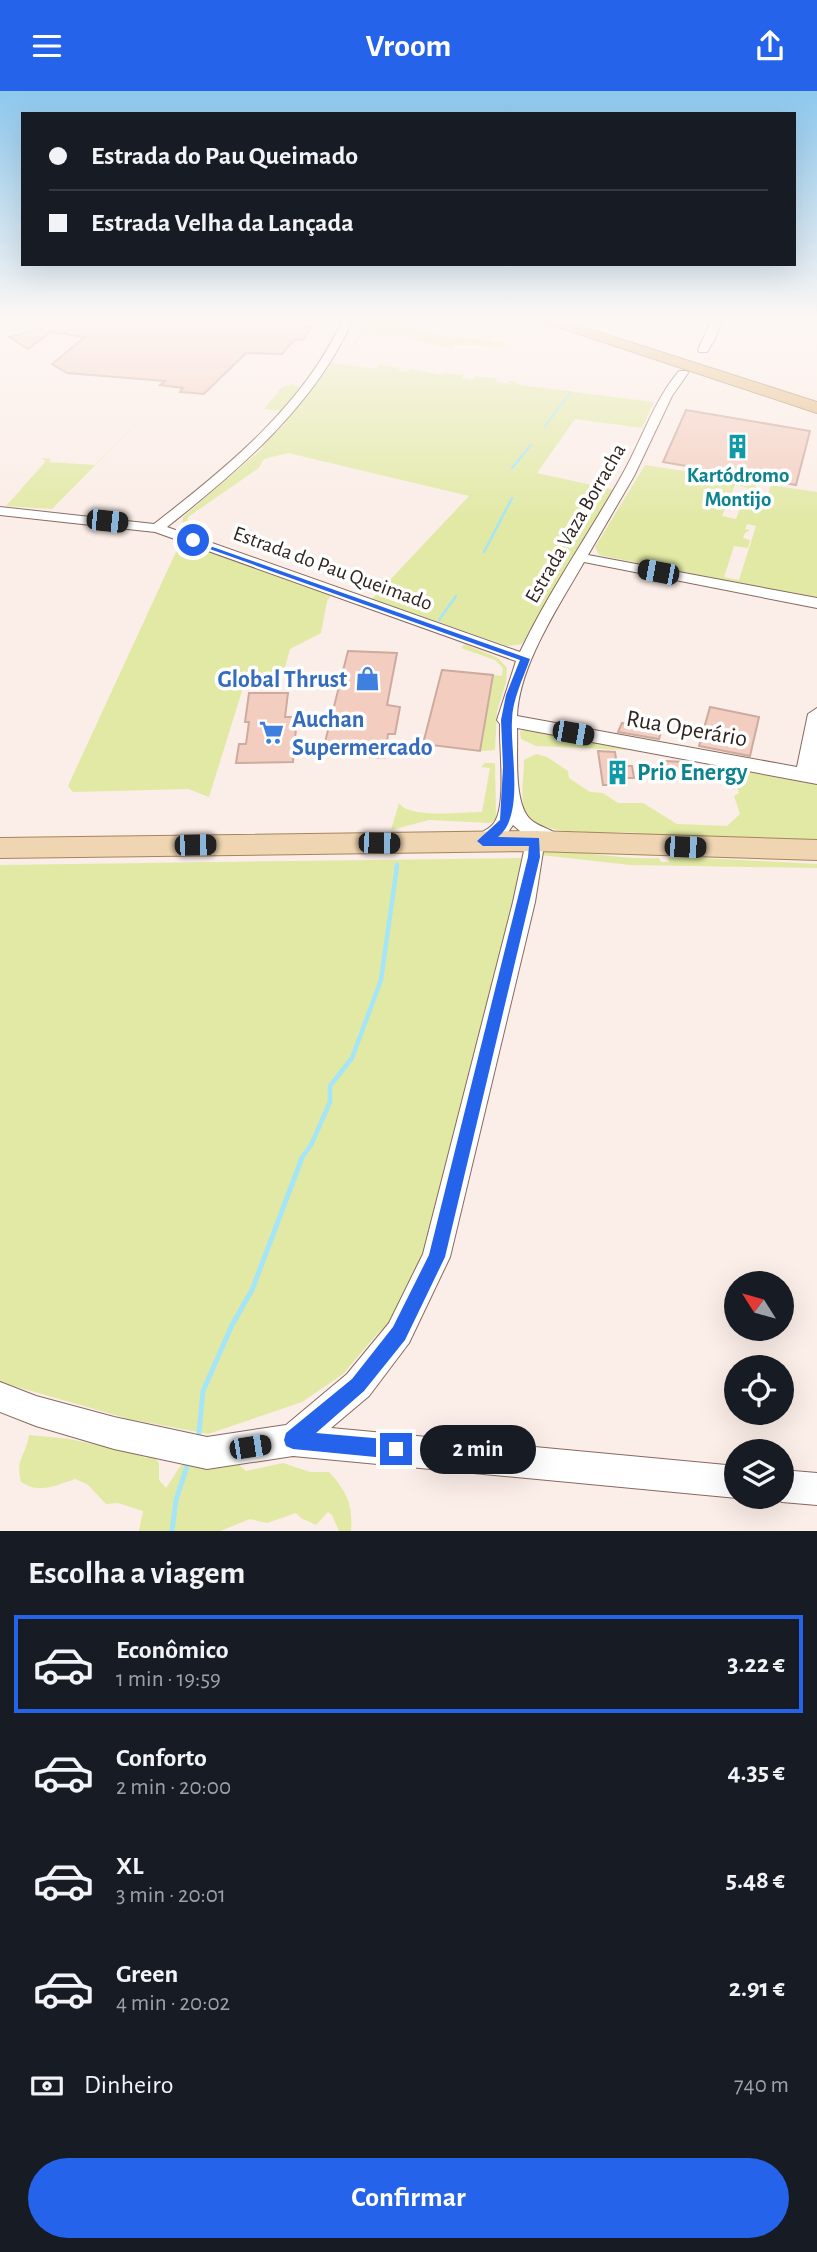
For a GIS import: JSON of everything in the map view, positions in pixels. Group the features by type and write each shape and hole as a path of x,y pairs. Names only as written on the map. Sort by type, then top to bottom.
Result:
{"highway":[{"path":"756,388 817,408"},
{"path":"777,388 817,401"}],"main road":[{"path":"0,848 545,841 813,851"}],"street":[{"path":"157,528 227,469 277,421 303,388"},
{"name":"Estrada Vaza Borracha","path":"508,789 506,720 511,695 525,659 578,557 627,476 673,388"},
{"name":"Estrada do Pau Queimado","path":"0,511 157,528 525,659"},
{"path":"578,557 817,603"},
{"path":"811,775 817,714"},
{"name":"Rua Operário","path":"506,720 811,775"},
{"path":"483,841 505,823 508,789"},
{"path":"293,1440 358,1385 399,1333 436,1257 524,902 545,841 518,821 508,789"},
{"path":"0,1397 36,1411 114,1433 207,1453 293,1440 724,1481"},
{"path":"794,1487 817,1489"}],"green space":[{"path":"281,388 301,389 282,411 264,409"},
{"path":"312,388 545,388 654,402 642,428 575,419 537,473 615,490 522,644 507,646 372,599 469,496 288,453 264,459 259,468 188,517 186,525 316,573 182,526 183,517 263,448 259,446 283,426"},
{"path":"162,398 52,509 6,506 46,461 41,458 51,459 49,462 95,465"},
{"path":"645,465 717,476 712,490 717,480 746,485 748,481 757,483 749,504 763,508 771,485 817,492 817,599 599,555 595,547","holes":["735,485 748,488 736,519 722,516","747,524 756,526 739,580 724,577 734,546 748,548 750,540 743,538 750,530 745,529"]},
{"path":"181,541 332,594 327,601 321,633 290,649 282,678 262,681 242,691 209,797 188,789 73,792 68,786"},
{"path":"465,644 498,658 507,668 506,682 497,711 495,750 480,751 493,675 502,676 503,668 495,660 461,648"},
{"path":"535,729 626,750 536,746 521,739 520,731"},
{"path":"536,754 547,757 568,771 569,778 590,792 603,793 618,803 643,803 677,824 727,826 740,814 734,796 739,793 737,785 731,784 731,775 742,774 729,770 732,767 817,780 817,840 572,832 639,833 555,829 528,817 523,805 524,760"},
{"path":"485,763 495,763 496,819 491,823 429,820 391,830 399,803 405,808 425,813 482,812 490,768 481,767"},
{"path":"542,848 615,857 659,858 661,862 669,862 668,858 684,857 817,864 817,868 630,865 541,855"},
{"path":"520,858 525,861 430,1249 405,1308 378,1333 343,1374 302,1402 208,1434 129,1419 0,1382 0,865"},
{"path":"29,1435 69,1439 138,1453 145,1458 153,1456 159,1463 159,1480 166,1488 181,1465 237,1463 246,1471 283,1463 310,1472 329,1472 348,1499 351,1531 339,1531 328,1512 316,1525 296,1513 267,1523 250,1519 220,1531 139,1531 143,1511 118,1503 106,1504 87,1484 75,1479 41,1488 21,1482 19,1468"}],"building":[{"path":"183,388 210,388 204,394 180,392"},
{"name":"Kartódromo Montijo","path":"686,410 810,431 796,485 663,462"},
{"name":"Global Thrust","path":"348,651 397,653 387,705 400,707 395,734 388,734 385,758 322,754"},
{"path":"442,670 493,675 480,751 423,744"},
{"name":"Auchan Supermercado","path":"249,693 288,693 285,717 297,717 293,762 236,763 239,744 246,744 249,722 245,722"},
{"path":"710,707 759,717 750,756 699,746"},
{"path":"622,723 661,732 659,739 618,732"},
{"name":"Prio Energy","path":"598,751 615,752 617,766 632,766 634,778 619,778 620,785 603,785"},
{"path":"664,761 686,762 690,779 668,777"}],"waterway":[{"path":"544,427 571,392"},
{"path":"517,462 531,445"},
{"path":"512,468 519,460"},
{"path":"484,552 512,498"},
{"path":"439,620 456,596"},
{"path":"396,868 397,864"},
{"path":"301,1159 311,1145 330,1102 330,1086 352,1058 381,980 397,866"},
{"path":"199,1433 203,1391 232,1325 252,1290 302,1158"},
{"path":"172,1531 176,1500 187,1466"}],"place":[{"name":"Kartódromo Montijo","path":"738,446"},
{"name":"Global Thrust","path":"367,679"},
{"name":"Auchan Supermercado","path":"272,733"},
{"name":"Prio Energy","path":"617,772"}],"route":[{"path":"193,540 525,659 511,695 506,720 509,767 506,820 494,835 483,841 535,841 534,857 488,1054 436,1257 399,1333 358,1385 293,1440 396,1449"}]}
